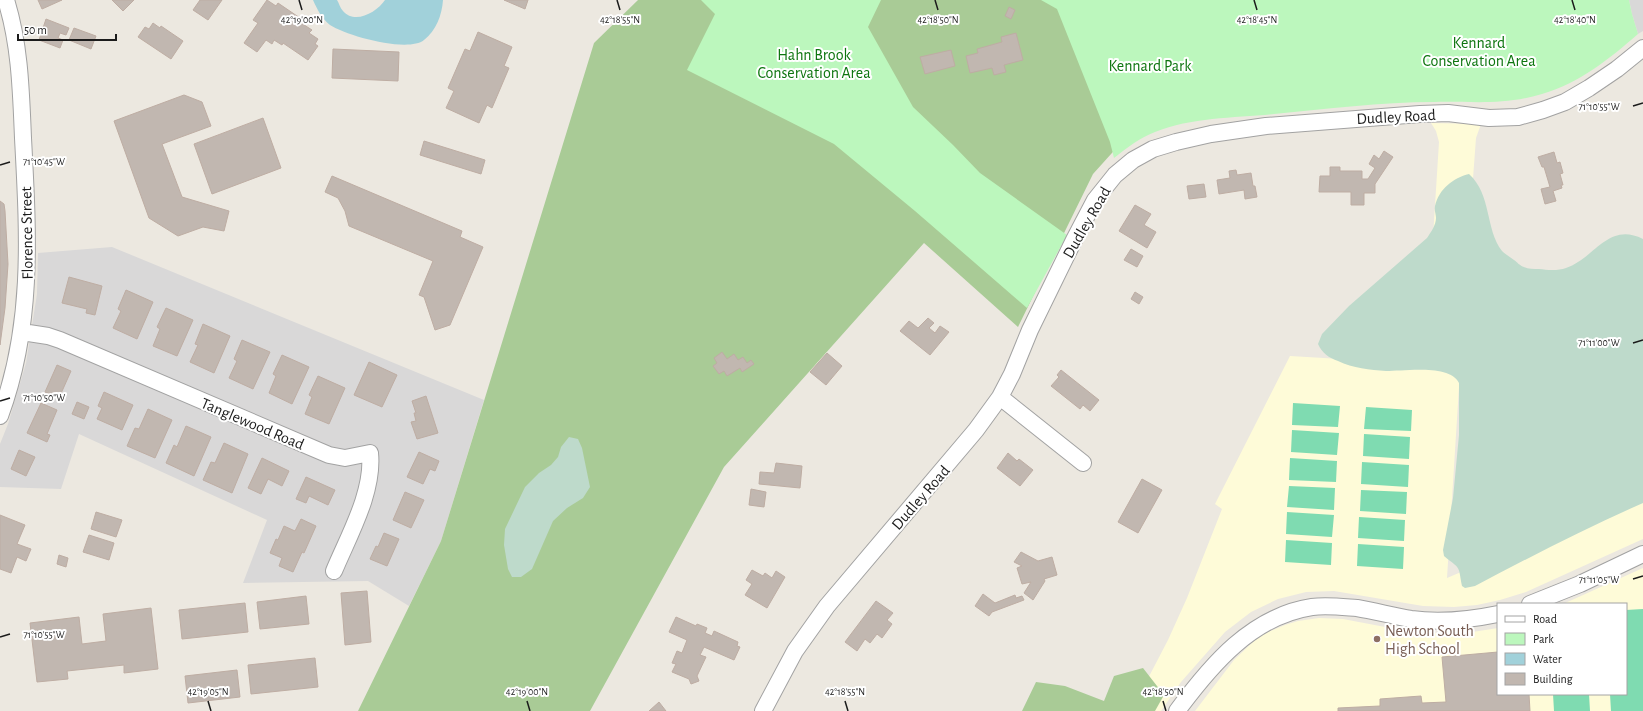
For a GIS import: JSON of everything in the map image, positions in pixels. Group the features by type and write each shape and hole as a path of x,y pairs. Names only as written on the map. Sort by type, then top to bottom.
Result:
{"street":[{"name":"Florence Street","path":"0,416 16,368 26,301 28,261 19,66 14,28 6,0"},
{"name":"Dudley Road","path":"763,711 795,651 827,606 976,430 1000,397 1012,374 1030,330 1095,200 1115,175 1132,160 1153,149 1176,142 1211,134 1266,126 1448,113 1489,118 1518,117 1543,110 1571,98 1612,73 1643,48"},
{"name":"Tanglewood Road","path":"22,332 48,336 60,340 329,455 345,458 370,453 371,471 368,488 334,570"},
{"path":"1000,397 1083,463"},
{"path":"1532,603 1580,584 1643,554"},
{"path":"1177,711 1209,671 1235,644 1262,624 1290,612 1313,606 1333,606 1358,608 1412,619 1438,621 1462,621 1497,614"}],"shaded area":[{"path":"1629,0 1643,0 1643,31 1638,34 1632,14"},
{"path":"1431,123 1481,124 1476,138 1447,578 1643,494 1643,539 1526,592 1477,605 1454,607 1423,606 1334,591 1306,592 1278,599 1251,612 1225,632 1181,682 1161,711 1131,711 1168,640 1187,598 1222,509 1215,504 1290,356 1425,364 1439,142 1436,131"},
{"path":"112,247 484,400 441,541 409,606 368,581 243,583 267,520 79,434 61,489 0,487 0,444 8,424 26,363 37,294 38,253"},
{"name":"Newton South High School","path":"1643,568 1643,711 1195,711 1234,660 1254,641 1268,632 1285,625 1298,621 1319,618 1343,619 1401,630 1431,633 1466,633 1497,628 1497,695 1627,695 1627,603 1565,603"}],"green space":[{"path":"638,0 1101,0 1139,123 1093,174 1018,327 924,243 724,467 590,711 358,711 441,541 594,43"},
{"name":"Hahn Brook Conservation Area","path":"701,0 881,0 868,27 913,107 980,173 1067,235 1027,308 915,211 834,144 687,70 715,14"},
{"path":"1041,0 1629,0 1638,34 1605,61 1569,84 1527,98 1501,102 1414,102 1374,104 1184,123 1149,134 1114,158 1110,142 1057,9"},
{"path":"1469,174 1476,182 1481,192 1493,233 1502,251 1526,268 1549,270 1563,269 1576,263 1611,238 1620,235 1631,235 1643,239 1643,503 1579,533 1475,586 1465,588 1462,586 1458,568 1444,556 1443,550 1453,498 1459,435 1459,383 1454,377 1437,371 1386,371 1356,367 1329,357 1324,353 1318,344 1322,334 1349,306 1427,238 1435,223 1435,208 1437,200 1443,189 1452,181"},
{"path":"1293,403 1340,406 1338,427 1292,425"},
{"path":"1366,407 1412,410 1411,431 1364,429"},
{"path":"1292,430 1339,433 1337,455 1291,452"},
{"path":"1364,434 1410,437 1409,459 1363,456"},
{"path":"569,437 578,439 582,448 590,487 583,498 567,508 553,521 532,569 521,577 512,577 508,569 504,545 505,529 525,487 539,473 551,465 558,457 561,447"},
{"path":"1290,458 1337,461 1336,482 1289,480"},
{"path":"1362,462 1409,465 1408,487 1361,484"},
{"path":"1289,486 1335,488 1334,510 1287,507"},
{"path":"1361,490 1407,492 1406,514 1360,511"},
{"path":"1287,512 1334,515 1332,537 1286,534"},
{"path":"1359,517 1405,520 1404,541 1358,538"},
{"path":"1286,540 1332,543 1331,565 1285,562"},
{"path":"1358,544 1404,547 1403,569 1357,566"},
{"path":"1643,609 1643,711 1611,711 1610,695 1627,695 1627,610"},
{"path":"1143,668 1164,695 1155,711 1022,711 1036,682 1065,686 1104,701 1114,676"},
{"path":"1553,695 1589,695 1590,711 1554,711"}],"water":[{"path":"313,0 337,0 343,11 348,15 359,17 377,9 385,0 443,0 440,17 432,32 424,40 416,44 405,45 377,42 338,29 330,25 325,20"}],"building":[{"path":"38,0 62,0 42,9"},
{"path":"112,0 134,0 123,11"},
{"path":"200,0 222,0 208,20 193,10"},
{"path":"267,0 276,6 278,3 300,18 298,21 312,30 309,33 318,39 315,44 318,46 308,60 283,43 282,45 274,40 272,44 266,40 257,52 244,43 258,23 253,20"},
{"path":"504,0 528,0 525,9"},
{"path":"1009,7 1015,10 1011,19 1005,16"},
{"path":"46,19 69,28 66,35 60,33 58,38 63,40 60,48 39,40"},
{"path":"153,23 160,28 161,26 183,41 171,59 138,37 145,27 149,29"},
{"path":"74,28 96,36 91,49 69,40"},
{"path":"478,32 512,47 504,66 509,68 492,108 487,105 479,123 446,108 454,91 448,88 465,49 470,51"},
{"path":"1016,33 1023,60 1004,65 1006,72 994,75 992,68 970,73 966,56 978,53 977,49 1002,42 1001,37"},
{"path":"333,49 399,52 398,81 332,78"},
{"path":"951,50 955,66 925,74 920,57"},
{"path":"184,95 202,102 211,126 162,144 182,197 229,211 224,231 203,227 178,236 149,218 114,121"},
{"path":"263,118 281,168 212,194 194,144"},
{"path":"424,141 485,160 481,174 420,155"},
{"path":"1384,151 1393,157 1375,184 1375,193 1364,193 1364,205 1351,205 1351,192 1319,192 1320,176 1330,176 1330,167 1340,167 1340,171 1362,171 1362,179 1368,179 1375,168 1369,164 1374,155 1379,159"},
{"path":"1554,152 1557,163 1560,162 1563,173 1560,174 1563,185 1561,185 1562,188 1553,191 1556,201 1545,204 1541,189 1550,187 1544,167 1542,167 1538,157"},
{"path":"1236,170 1237,175 1251,173 1253,186 1255,186 1257,197 1245,199 1244,190 1219,194 1217,180 1230,178 1229,171"},
{"path":"332,176 462,231 460,237 483,247 450,325 435,330 424,297 419,295 433,261 349,226 345,211 338,198 325,192"},
{"path":"1204,184 1206,197 1189,199 1187,186"},
{"path":"0,201 4,204 5,211 8,264 5,308 0,345"},
{"path":"1135,205 1151,214 1144,225 1156,232 1147,248 1119,231"},
{"path":"1131,249 1143,256 1137,267 1124,260"},
{"path":"69,277 102,286 95,315 86,313 87,309 62,303"},
{"path":"126,290 153,302 137,339 113,328 121,311 118,309"},
{"path":"1135,292 1143,297 1139,304 1131,299"},
{"path":"166,308 193,320 177,356 153,346 160,329 157,327"},
{"path":"928,318 934,323 929,328 935,333 940,326 949,332 930,355 900,331 909,321 918,328"},
{"path":"203,324 230,336 214,373 190,362 198,345 195,344"},
{"path":"242,340 270,352 253,389 229,378 237,361 234,359"},
{"path":"722,352 727,359 734,354 738,360 743,357 747,363 751,360 754,364 742,372 740,368 727,376 724,371 719,374 713,366 717,363 714,358"},
{"path":"827,353 842,366 826,385 810,372"},
{"path":"282,355 309,367 292,404 269,393 276,376 273,374"},
{"path":"369,362 397,375 382,407 354,395"},
{"path":"57,365 71,371 59,398 45,392"},
{"path":"1061,370 1099,400 1090,411 1083,405 1080,409 1051,386 1059,377 1057,375"},
{"path":"318,376 345,388 329,424 305,414 312,397 309,395"},
{"path":"104,392 133,405 122,430 97,419 102,408 98,406"},
{"path":"426,396 438,433 417,439 411,422 416,421 414,413 416,413 412,401"},
{"path":"77,402 89,407 84,419 72,414"},
{"path":"41,403 57,410 47,434 50,435 47,442 27,433"},
{"path":"148,409 172,420 155,458 127,446 135,428 139,429"},
{"path":"186,426 211,437 194,476 166,463 174,445 177,447"},
{"path":"224,443 248,454 232,493 203,480 211,462 215,463"},
{"path":"19,450 35,457 26,476 11,469"},
{"path":"419,452 439,461 435,471 430,469 423,484 407,477"},
{"path":"1008,453 1017,461 1019,459 1033,470 1020,486 997,468"},
{"path":"262,458 289,471 282,486 268,479 261,494 248,488"},
{"path":"776,463 802,466 800,488 759,484 760,472 774,473"},
{"path":"306,477 335,490 328,505 309,496 306,503 296,499"},
{"path":"1142,479 1162,490 1138,533 1118,522"},
{"path":"751,489 766,492 764,507 749,505"},
{"path":"405,492 424,500 411,528 393,520"},
{"path":"96,512 122,520 116,537 91,529"},
{"path":"0,515 25,525 17,544 31,549 26,561 17,557 11,573 0,569"},
{"path":"301,519 316,526 304,553 302,552 293,572 279,566 282,558 270,553 284,526 295,531"},
{"path":"384,533 399,539 387,566 370,559 376,546 378,547"},
{"path":"89,535 114,543 109,560 83,552"},
{"path":"1021,552 1038,561 1052,557 1057,575 1044,579 1045,581 1033,600 1024,593 1031,582 1022,584 1017,568 1022,566 1014,562"},
{"path":"59,555 68,558 66,567 57,564"},
{"path":"752,570 763,576 765,573 772,578 776,571 785,577 767,608 745,595 752,584 746,580"},
{"path":"367,591 371,642 345,645 341,593"},
{"path":"983,594 995,603 1015,595 1016,598 1022,596 1024,600 992,612 989,616 975,606"},
{"path":"306,596 309,624 260,629 257,602"},
{"path":"876,601 893,613 887,620 892,624 882,638 877,634 870,643 865,639 857,651 845,642"},
{"path":"245,603 248,632 182,639 179,610"},
{"path":"151,608 158,669 124,673 124,665 67,671 68,679 37,682 30,623 79,617 82,644 106,641 103,614"},
{"path":"676,617 696,626 697,624 707,628 705,633 712,636 714,631 738,642 737,646 740,647 734,660 704,647 700,655 706,657 697,676 699,681 691,684 689,679 672,672 676,664 672,663 677,651 682,653 687,640 669,632"},
{"path":"1497,652 1497,695 1529,695 1530,711 1338,711 1338,708 1380,706 1380,699 1421,696 1422,703 1446,702 1442,657"},
{"path":"315,658 318,687 251,694 248,665"},
{"path":"237,670 240,697 188,703 185,676"},
{"path":"659,702 666,711 649,711"}],"place":[{"name":"Newton South High School","path":"1377,639"}],"park label":[{"name":"Kennard Conservation Area","path":"1479,51"},
{"name":"Kennard Park","path":"1150,65"}]}
